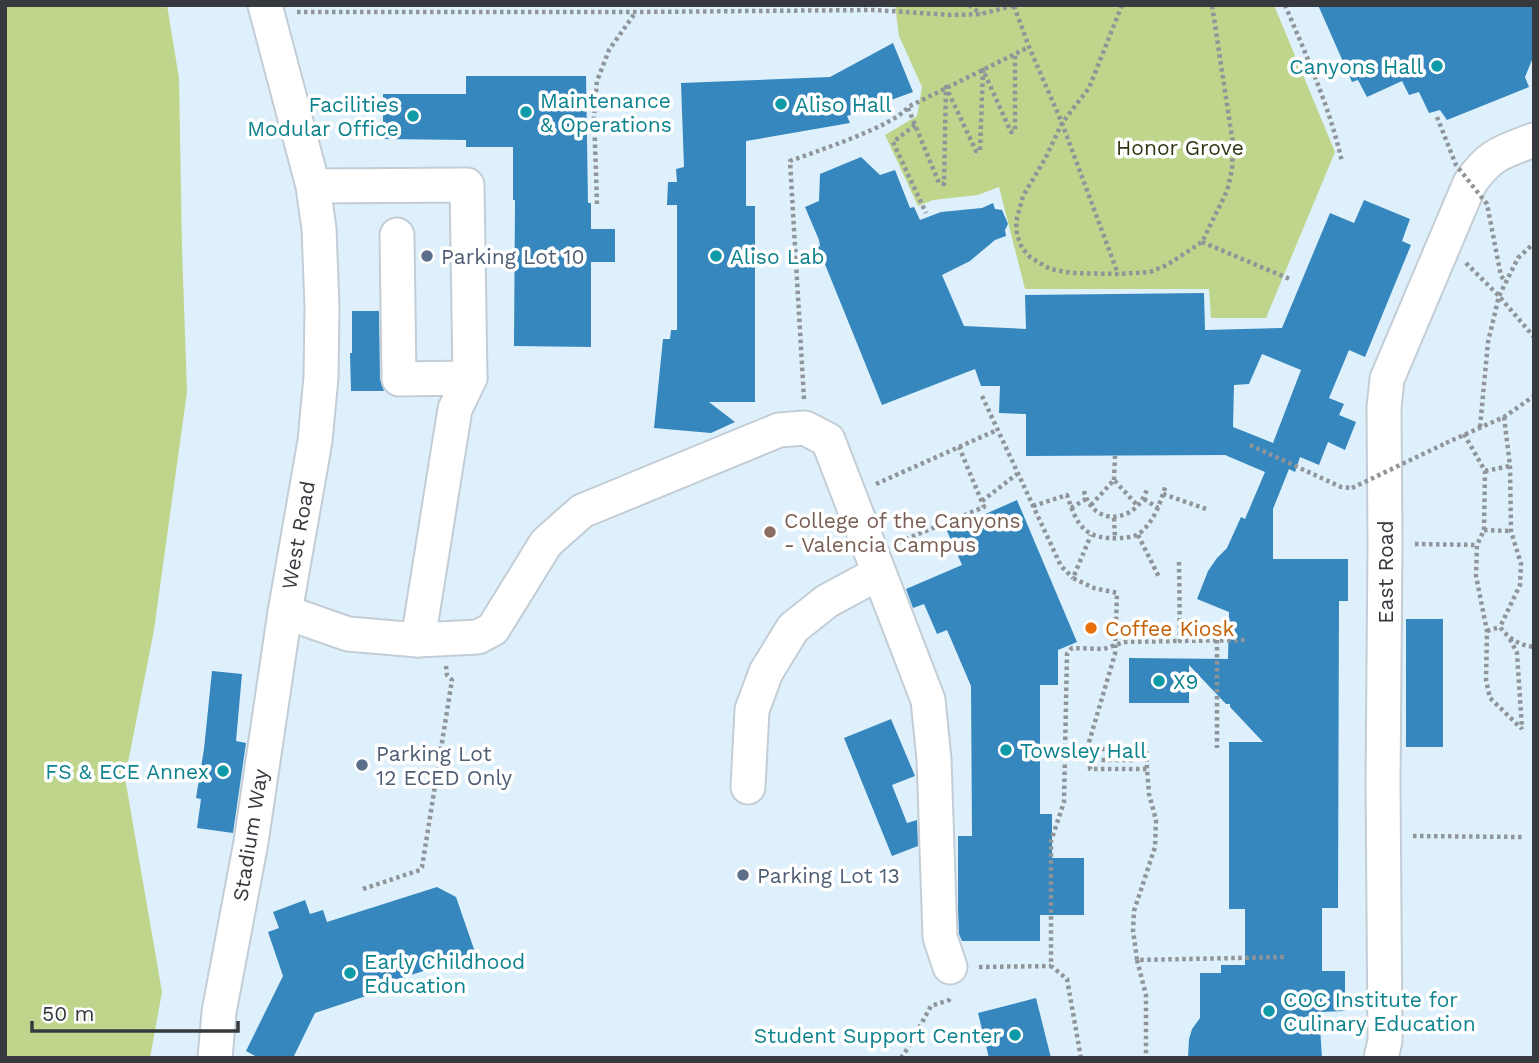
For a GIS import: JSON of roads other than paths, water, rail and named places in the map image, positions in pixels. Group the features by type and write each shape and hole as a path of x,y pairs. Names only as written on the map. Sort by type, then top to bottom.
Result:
{"street":[{"name":"West Road","path":"266,8 313,186 319,229 322,307 321,377 315,441 285,612 348,634 418,640 478,636 493,629 546,543 582,511 779,430 817,434 884,560"},
{"name":"East Road","path":"1381,1058 1385,1041 1384,408 1387,379 1470,183 1482,166 1498,153 1534,140"},
{"path":"313,186 467,185 470,378 455,409 418,640"},
{"path":"397,235 399,379 470,378"},
{"path":"748,787 752,710 766,672 793,628 884,560 928,700 934,760 940,937 950,967"},
{"name":"Stadium Way","path":"215,1058 219,1012 251,842 285,612"}],"place":[{"name":"Canyons Hall","path":"1437,66"},
{"name":"Aliso Hall","path":"781,104"},
{"name":"Maintenance & Operations","path":"526,112"},
{"name":"Facilities Modular Office","path":"413,116"},
{"name":"Parking Lot 10","path":"427,256"},
{"name":"Aliso Lab","path":"716,256"},
{"name":"College of the Canyons - Valencia Campus","path":"770,532"},
{"name":"Coffee Kiosk","path":"1091,628"},
{"name":"X9","path":"1159,681"},
{"name":"Towsley Hall","path":"1006,750"},
{"name":"Parking Lot 12 ECED Only","path":"362,765"},
{"name":"FS & ECE Annex","path":"223,771"},
{"name":"Parking Lot 13","path":"743,875"},
{"name":"Early Childhood Education","path":"350,973"},
{"name":"COC Institute for Culinary Education","path":"1269,1011"},
{"name":"Student Support Center","path":"1015,1035"}],"park label":[{"name":"Honor Grove","path":"1180,147"}]}
